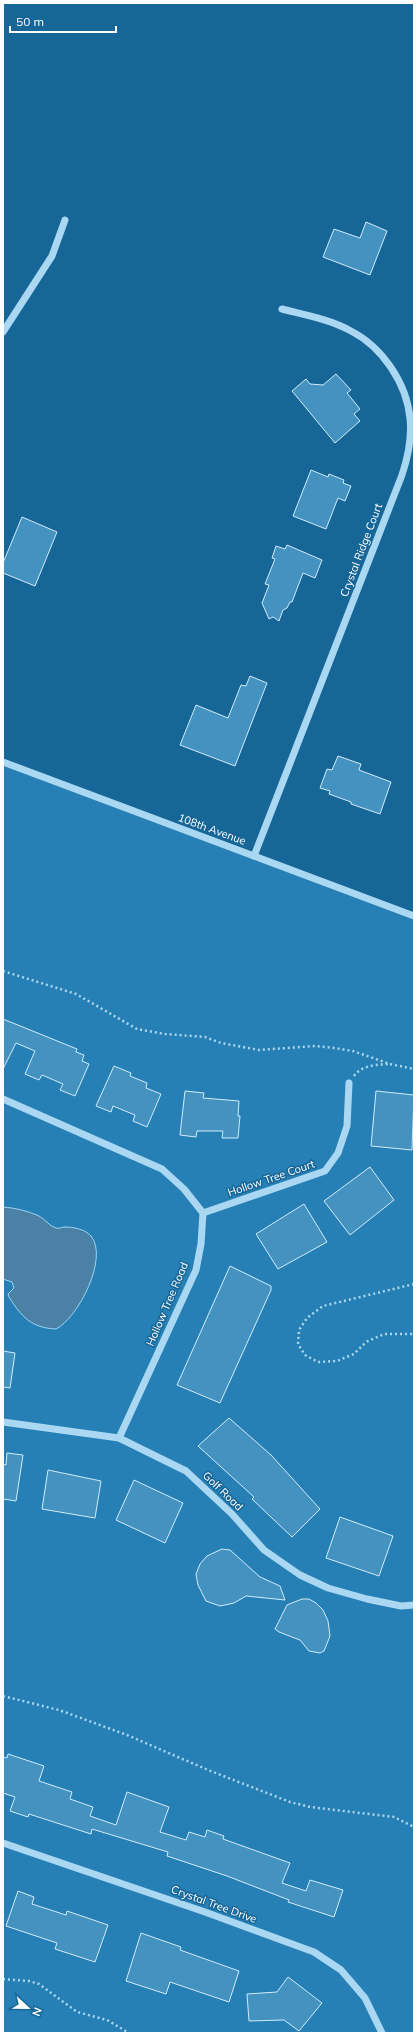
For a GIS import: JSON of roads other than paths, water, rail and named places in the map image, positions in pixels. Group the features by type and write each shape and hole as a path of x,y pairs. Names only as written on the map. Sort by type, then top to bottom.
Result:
{"street":[{"path":"3,332 52,256 65,220"},
{"name":"Crystal Ridge Court","path":"254,856 402,475 407,459 411,432 408,411 398,379 388,363 372,346 352,331 327,320 282,309"},
{"name":"108th Avenue","path":"3,762 414,916"},
{"name":"Hollow Tree Court","path":"202,1213 325,1171 338,1153 347,1126 350,1083"},
{"path":"3,1099 162,1169 184,1189 202,1213"},
{"name":"Hollow Tree Road","path":"119,1438 196,1270 201,1244 202,1213"},
{"name":"Golf Road","path":"3,1422 119,1438 186,1471 232,1514 264,1550 300,1575 328,1588 367,1599 401,1606 414,1605"},
{"name":"Crystal Tree Drive","path":"3,1843 205,1912 314,1952 341,1970 365,1998 382,2033"}]}
